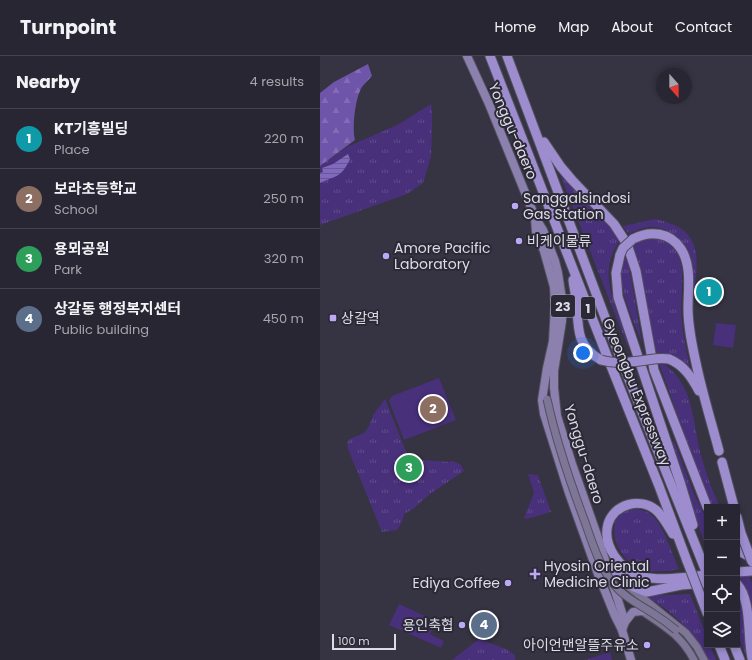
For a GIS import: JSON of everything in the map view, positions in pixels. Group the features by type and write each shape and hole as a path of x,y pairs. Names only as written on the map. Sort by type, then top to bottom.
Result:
{"highway":[{"name":"Gyeongbu Expressway","path":"490,56 683,548 707,612"},
{"name":"Gyeongbu Expressway","path":"507,56 618,352 701,558"},
{"path":"530,118 543,141 561,167 614,224 627,244 636,271 654,370 706,504"},
{"path":"701,558 681,485 618,296 616,273 623,248 633,239 645,234 650,233 665,236 677,244 685,257 688,270 688,318 690,336 701,387 719,451"},
{"path":"564,245 575,289 580,338 587,350 601,360 617,363 669,359 682,367 691,377 699,392 712,426"},
{"path":"722,462 733,504"},
{"path":"683,548 661,515 646,504 626,504 615,513 608,524 607,537 612,552 621,564 630,571 639,575 660,579 704,574"},
{"path":"740,529 752,562"},
{"path":"740,552 752,558"},
{"name":"1","path":"701,558 704,566"},
{"path":"610,571 634,588 647,592 680,585 704,583"},
{"path":"740,572 752,572"},
{"path":"740,587 748,599 752,658"},
{"path":"750,644 752,631"},
{"path":"720,648 725,660"},
{"path":"735,648 740,660"}],"main road":[{"name":"Yonggu-daero","path":"467,56 489,104 535,217 543,230 555,261 562,299 562,321 554,371 557,416 572,464 610,571 623,626"},
{"name":"Yonggu-daero","path":"535,217 536,232 544,251 554,287 555,305 553,341 547,368 544,399 574,494 605,571 618,590 632,601 667,622 689,644 698,660"},
{"path":"544,399 548,428 569,493 598,574 615,616 623,626 630,660"},
{"path":"598,574 610,571 686,633 697,647 704,660"},
{"path":"623,583 642,611 674,632 688,648 694,660"},
{"path":"623,626 633,612 642,611"}],"green space":[{"path":"368,64 372,76 362,87 358,96 354,122 355,140 320,166 320,93 334,82"},
{"path":"431,104 431,157 423,183 407,194 320,225 320,166 347,147 399,124"},
{"path":"557,167 608,221 621,239 613,253 609,267 609,280 629,350"},
{"path":"655,219 671,224 682,230 690,237 694,246 696,257 694,296 693,273 690,258 684,245 674,234 661,228 647,227 629,234 623,226"},
{"path":"646,237 658,237 664,239 672,245 677,253 682,272 681,310 684,339 690,368 674,356 664,353 654,353 643,283 632,243"},
{"path":"627,253 642,343 625,299 621,280 621,268"},
{"path":"716,323 736,325 733,348 713,345"},
{"path":"659,363 662,363 673,372 681,381 686,392 703,462 719,504 712,504 704,490"},
{"path":"439,378 456,420 404,440 389,401 392,396"},
{"path":"385,399 409,459 453,461 461,465 464,471 404,514 402,522 397,530 382,532 348,449 347,442 350,439 364,433 369,426 373,415"},
{"path":"672,441 675,443 694,494 704,514 704,542"},
{"path":"528,474 538,475 551,512 527,519 524,518 534,493"},
{"path":"637,509 649,513 659,523 679,569 668,571 646,570 636,566 621,552 614,534 615,525 618,517 626,512"},
{"path":"740,576 749,576 752,583 752,624 745,641 746,656 740,640"},
{"path":"690,594 704,629 704,648 711,648 716,660 708,660 696,640 672,614 654,601 643,596"},
{"path":"399,604 436,621 430,634 444,641 441,648 389,625"},
{"path":"479,639 506,649 515,655 515,660 452,660"},
{"path":"610,652 612,660 585,660"}],"shaded area":[{"path":"348,154 350,159 344,170 335,177 320,183 320,173 323,172 322,168 333,164"}],"place":[{"name":"Sanggalsindosi Gas Station","path":"515,206"},
{"name":"비케이물류","path":"519,241"},
{"name":"Amore Pacific Laboratory","path":"386,256"},
{"name":"KT기흥빌딩","path":"709,292"},
{"name":"상갈역","path":"333,318"},
{"name":"보라초등학교","path":"433,409"},
{"name":"용뫼공원","path":"409,468"},
{"name":"Hyosin Oriental Medicine Clinic","path":"535,574"},
{"name":"Ediya Coffee","path":"508,583"},
{"name":"용인축협","path":"462,625"},
{"name":"상갈동 행정복지센터","path":"484,625"},
{"name":"아이언맨알뜰주유소","path":"647,645"}]}
